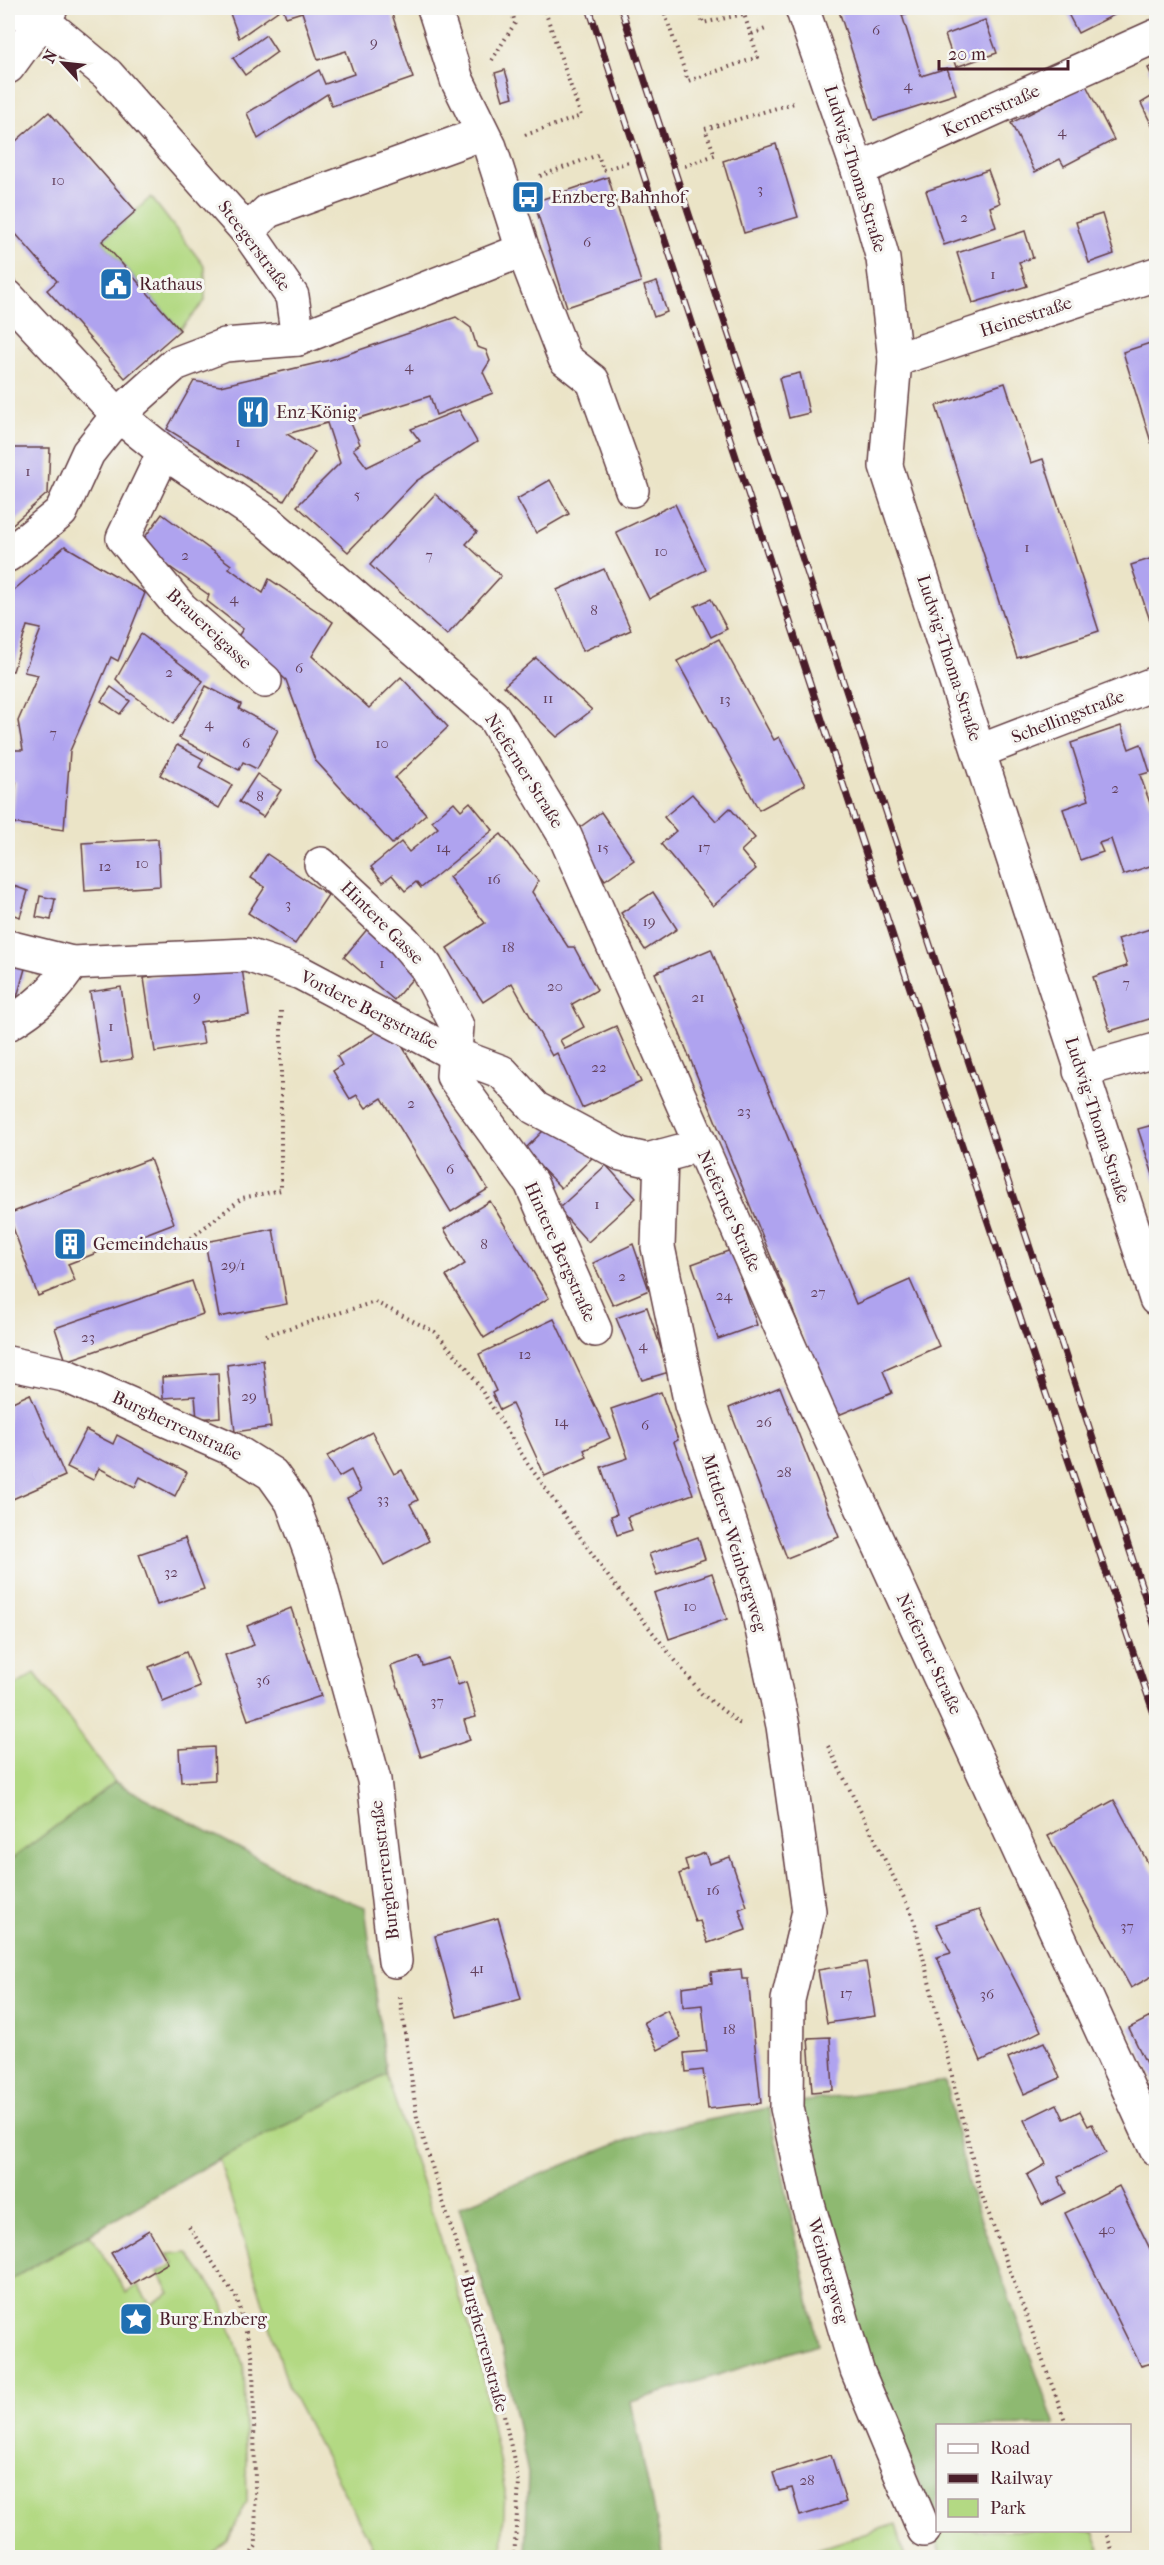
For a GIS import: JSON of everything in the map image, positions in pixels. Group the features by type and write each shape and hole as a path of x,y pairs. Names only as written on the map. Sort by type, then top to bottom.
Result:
{"street":[{"path":"434,8 457,80 490,147 523,250 565,359 593,381 633,490"},
{"name":"Ludwig-Thoma-Straße","path":"802,8 858,170 883,259 895,360 886,466 980,751 1080,1071 1156,1299"},
{"path":"8,9 47,14 8,67"},
{"name":"Steegerstraße","path":"47,14 107,74 247,231 292,296 298,339"},
{"name":"Kernerstraße","path":"858,170 1156,36"},
{"path":"247,231 268,211 482,134"},
{"path":"8,555 61,512 88,453 118,416 175,364 225,345 298,339 523,250"},
{"name":"Heinestraße","path":"895,360 1156,274"},
{"name":"Nieferner Straße","path":"8,297 118,416 164,452 268,522 493,716 565,836 816,1407 1156,2149"},
{"name":"Brauereigasse","path":"164,452 123,538 181,608 265,681"},
{"name":"Schellingstraße","path":"980,751 1156,682"},
{"name":"Hintere Gasse","path":"321,864 404,940 426,967 457,1026 454,1054"},
{"name":"Vordere Bergstraße","path":"8,948 72,963 247,955 301,973 454,1054 502,1072 535,1108 621,1154 647,1160 700,1145"},
{"path":"8,1024 33,1009 50,993 72,963"},
{"path":"1080,1071 1156,1050"},
{"name":"Hintere Bergstraße","path":"454,1054 453,1076 531,1183 595,1330"},
{"name":"Mittlerer Weinbergweg","path":"661,1156 658,1247 691,1405 755,1597 783,1726 809,1911 788,2000"},
{"name":"Burgherrenstraße","path":"8,1363 64,1375 232,1449 272,1474 292,1502 314,1559 374,1780 395,1961"},
{"name":"Weinbergweg","path":"788,2000 787,2108 807,2201 857,2370 924,2530"}],"path":[{"path":"489,64 515,23 511,8"},
{"path":"516,138 581,116 544,8"},
{"path":"663,8 688,81 758,57 744,14 703,23 698,8"},
{"path":"685,166 715,155 705,129 832,92"},
{"path":"534,178 598,155 603,170 632,161"},
{"path":"177,1249 242,1198 282,1190 282,967"},
{"path":"266,1335 375,1302 435,1332 468,1369 528,1464 610,1579 702,1694 739,1723"},
{"path":"824,1738 913,1916 980,2190 1066,2424"},
{"name":"Burgherrenstraße","path":"395,1961 417,2118 491,2356 519,2483 514,2558"},
{"path":"189,2227 237,2299 253,2358 256,2546 248,2558"},
{"path":"1106,2532 1114,2558"}],"green space":[{"path":"151,197 205,267 205,301 180,330 102,241"},
{"path":"35,1673 115,1782 8,1862 8,1691"},
{"path":"115,1782 304,1883 365,1907 386,2074 219,2159 8,2281 8,1862"},
{"path":"386,2074 477,2349 505,2491 502,2553 488,2558 378,2557 289,2388 219,2159"},
{"path":"945,2081 969,2187 1055,2424 936,2424 936,2522 854,2334 793,2103"},
{"path":"769,2108 818,2344 631,2402 663,2557 525,2557 528,2473 500,2342 459,2207 644,2133"},
{"path":"90,2234 127,2293 138,2285 150,2305 170,2293 158,2272 174,2264 167,2254 187,2252 222,2301 244,2368 247,2501 228,2541 206,2557 8,2557 8,2281"},
{"path":"896,2524 905,2557 792,2557"},
{"path":"932,2525 936,2528 936,2532 1093,2532 1102,2557 942,2557"}],"building":[{"path":"228,8 282,8 239,38"},
{"path":"283,8 390,8 413,78 332,106 327,94 258,139 247,113 319,70 325,84 354,74 346,51 318,60 302,12 286,17"},
{"path":"838,8 911,8 912,12 902,15 921,76 947,68 956,94 874,120"},
{"path":"1065,8 1128,8 1078,33"},
{"path":"985,20 997,53 956,67 945,35"},
{"path":"266,35 277,52 245,75 233,58"},
{"path":"1156,64 1156,84 1148,68"},
{"path":"505,70 513,97 503,100 495,73"},
{"path":"1086,85 1114,140 1064,166 1060,159 1035,172 1011,123"},
{"path":"1156,94 1156,134 1141,103"},
{"path":"49,112 136,211 102,241 180,330 125,378 47,290 57,281 8,225 8,148"},
{"path":"776,144 798,217 744,233 723,161"},
{"path":"988,170 1000,203 990,207 996,227 944,245 926,191"},
{"path":"608,177 641,282 567,307 534,202"},
{"path":"1102,214 1114,254 1089,263 1076,222"},
{"path":"1025,231 1033,258 1019,262 1027,286 973,303 957,253"},
{"path":"657,282 667,312 654,317 644,286"},
{"path":"456,317 471,328 477,347 486,350 490,361 483,372 493,393 436,415 430,396 350,421 360,444 353,449 367,467 420,441 411,429 459,410 477,442 416,481 348,552 297,506 340,463 327,423 287,434 315,452 284,501 167,429 194,381 220,386 330,360"},
{"path":"1156,341 1156,458 1123,352"},
{"path":"800,373 809,413 789,418 779,378"},
{"path":"1005,383 1031,463 1043,459 1099,631 1017,658 936,406"},
{"path":"8,448 50,448 48,493 8,528"},
{"path":"550,480 569,514 536,533 517,499"},
{"path":"435,494 477,532 466,544 501,576 447,635 370,565"},
{"path":"675,504 706,570 649,599 616,532"},
{"path":"162,514 231,565 229,568 263,593 269,579 333,622 312,656 369,708 401,677 448,727 395,778 426,814 392,844 315,760 286,680 238,636 243,629 207,601 209,595 139,545"},
{"path":"65,546 145,593 118,661 111,657 70,751 64,830 12,823 16,782 8,780 8,763 13,762 13,750 23,750 18,721 38,675 24,672 41,629 27,626 13,671 8,671 8,595"},
{"path":"1156,557 1156,631 1154,632 1131,565"},
{"path":"604,569 631,630 583,651 557,590"},
{"path":"711,599 727,629 711,637 695,606"},
{"path":"141,634 203,681 173,724 129,692 116,679"},
{"path":"719,639 774,740 779,737 805,785 759,810 677,661"},
{"path":"536,658 592,710 557,737 504,686"},
{"path":"206,686 241,704 239,709 278,730 257,769 243,762 239,770 179,738"},
{"path":"111,687 130,701 120,714 101,701"},
{"path":"1121,726 1129,749 1141,744 1150,772 1140,775 1151,806 1156,804 1156,864 1123,875 1111,839 1099,843 1103,852 1080,860 1063,809 1089,800 1071,743"},
{"path":"177,745 203,759 199,767 232,785 219,808 160,775"},
{"path":"257,774 281,790 263,817 239,802"},
{"path":"692,794 716,821 730,808 755,838 741,851 756,869 713,906 661,844 676,831 664,817"},
{"path":"454,802 461,810 470,802 493,830 421,888 416,882 405,891 392,875 383,882 371,867 401,842 409,852 438,828 432,821"},
{"path":"601,812 634,860 605,880 572,833"},
{"path":"501,834 538,881 532,892 568,947 574,947 597,990 572,1004 584,1027 560,1040 565,1049 616,1026 641,1082 582,1108 557,1053 552,1056 512,983 483,1002 447,948 485,923 449,877"},
{"path":"158,839 160,886 85,891 82,843"},
{"path":"267,854 328,895 295,944 248,913 265,887 251,878"},
{"path":"8,884 28,891 20,917 8,913"},
{"path":"653,892 677,929 645,950 621,913"},
{"path":"40,896 55,899 51,920 36,917"},
{"path":"369,927 420,970 394,1000 344,957"},
{"path":"1156,927 1156,988 1153,989 1156,1017 1110,1031 1093,977 1127,966 1118,939"},
{"path":"711,949 856,1304 910,1280 939,1346 883,1371 892,1393 836,1416 655,973"},
{"path":"8,960 26,965 14,1008 8,1006"},
{"path":"241,962 249,1015 200,1022 204,1044 155,1052 144,978"},
{"path":"121,987 132,1059 101,1064 90,992"},
{"path":"389,1024 488,1189 451,1212 382,1098 366,1108 357,1095 350,1099 333,1071 342,1065 337,1056"},
{"path":"551,1123 596,1154 561,1188 524,1150"},
{"path":"1156,1124 1156,1184 1138,1129"},
{"name":"Gemeindehaus","path":"150,1159 174,1223 68,1264 75,1281 38,1296 8,1214"},
{"path":"606,1165 636,1198 588,1242 558,1209"},
{"path":"490,1201 549,1298 484,1338 446,1276 465,1264 444,1229"},
{"path":"273,1229 287,1304 219,1317 205,1242"},
{"path":"633,1244 649,1290 613,1305 593,1263"},
{"path":"731,1250 757,1325 718,1339 692,1264"},
{"path":"192,1281 203,1314 66,1361 55,1328"},
{"path":"647,1307 669,1372 642,1380 616,1318"},
{"path":"554,1319 610,1438 584,1450 587,1457 545,1476 512,1404 500,1410 492,1393 496,1391 479,1354"},
{"path":"263,1360 271,1427 235,1432 227,1365"},
{"path":"218,1373 220,1417 197,1419 195,1396 163,1398 162,1377"},
{"path":"780,1387 839,1537 787,1558 729,1408"},
{"path":"661,1392 678,1440 674,1442 693,1494 627,1517 632,1530 617,1535 611,1516 617,1514 601,1467 628,1458 611,1409"},
{"path":"30,1394 65,1476 8,1501 8,1404"},
{"path":"86,1430 113,1444 117,1435 187,1472 175,1496 140,1477 135,1487 99,1468 93,1480 67,1467"},
{"path":"372,1432 394,1474 402,1470 418,1500 410,1504 429,1541 384,1565 347,1498 361,1491 351,1470 339,1477 327,1456"},
{"path":"698,1537 705,1559 657,1575 649,1554"},
{"path":"185,1538 204,1589 157,1605 139,1554"},
{"path":"712,1573 727,1619 669,1639 654,1593"},
{"path":"291,1608 321,1696 248,1720 225,1655 254,1645 247,1626"},
{"path":"186,1652 200,1687 163,1702 149,1667"},
{"path":"420,1657 423,1666 449,1658 458,1685 466,1682 476,1717 464,1720 470,1740 421,1757 391,1666"},
{"path":"214,1747 215,1780 181,1782 179,1749"},
{"path":"1114,1800 1156,1878 1156,1974 1131,1988 1048,1836"},
{"path":"705,1853 709,1864 730,1857 747,1906 739,1909 746,1930 708,1943 700,1921 695,1922 679,1874 688,1870 685,1860"},
{"path":"979,1910 1041,2031 981,2061 937,1957 951,1953 936,1924"},
{"path":"498,1918 521,1999 457,2017 435,1936"},
{"path":"866,1962 875,2016 827,2023 818,1970"},
{"path":"741,1969 742,1979 748,1979 761,2103 708,2109 703,2070 686,2072 684,2053 707,2051 702,2005 683,2007 682,1987 712,1983 711,1972"},
{"path":"667,2010 681,2038 658,2050 644,2022"},
{"path":"1156,2014 1156,2084 1129,2028"},
{"path":"830,2037 833,2090 812,2092 808,2038"},
{"path":"1044,2042 1060,2078 1024,2094 1008,2058"},
{"path":"1057,2104 1064,2119 1080,2111 1088,2126 1092,2124 1106,2153 1058,2177 1066,2193 1042,2205 1027,2175 1046,2164 1024,2120"},
{"path":"1119,2186 1156,2261 1156,2362 1141,2366 1065,2213"},
{"path":"149,2230 168,2263 131,2285 111,2253"},
{"path":"831,2455 846,2502 800,2516 792,2488 779,2491 773,2473"}],"railway":[{"path":"589,8 940,1080 1156,1720"},
{"path":"621,8 1156,1630"}],"place":[{"name":"Enzberg Bahnhof","path":"528,197"},
{"name":"Rathaus","path":"116,284"},
{"name":"Enz-König","path":"253,412"},
{"name":"Gemeindehaus","path":"70,1244"},
{"name":"Burg Enzberg","path":"136,2319"}]}
